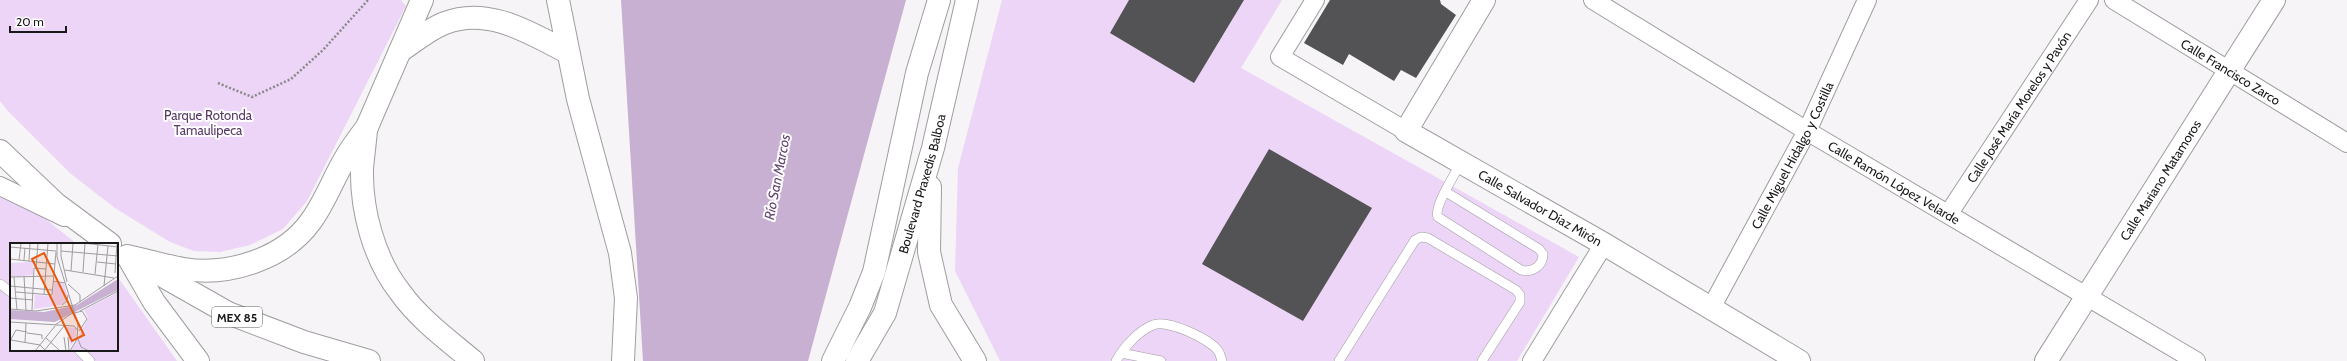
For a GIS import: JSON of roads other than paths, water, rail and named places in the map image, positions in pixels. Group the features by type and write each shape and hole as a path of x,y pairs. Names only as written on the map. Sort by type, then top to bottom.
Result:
{"main road":[{"path":"122,253 184,269 199,270 241,265 268,257 298,237 311,221 344,159 367,127 422,0"},
{"path":"558,0 567,52 578,99 620,253 626,298 623,361"},
{"name":"Boulevard Praxedis Balboa","path":"833,361 860,307 874,272 917,73 939,0"},
{"name":"Boulevard Praxedis Balboa","path":"857,361 885,313 933,148 967,0"},
{"path":"1406,131 1484,0"},
{"name":"Calle Mariano Matamoros","path":"2046,361 2274,0"},
{"path":"400,51 445,23 480,19 505,21 567,52"},
{"path":"367,127 362,170 365,211 379,254 399,292 440,334 473,361"},
{"name":"Calle Salvador Díaz Mirón","path":"1406,131 1604,244 1799,361"},
{"path":"933,148 929,204 929,252 941,304 976,361"},
{"path":"0,151 83,226 108,243"},
{"path":"122,253 154,302 198,361"},
{"name":"MEX 85","path":"122,253 228,313 304,342 369,361"}],"street":[{"name":"Calle Salvador Díaz Mirón","path":"1315,0 1280,56 1406,131"},
{"name":"Calle Ramón López Velarde","path":"1594,0 1807,131 1949,213 2086,297 2196,361"},
{"name":"Calle Miguel Hidalgo y Costilla","path":"1711,308 1807,131 1867,0"},
{"name":"Calle José María Morelos y Pavón","path":"1949,213 2089,0"},
{"name":"Calle Francisco Zarco","path":"2114,0 2347,143"},
{"path":"0,186 83,226"},
{"path":"1532,361 1604,244"}],"lane":[{"path":"1446,192 1539,249 1543,254 1543,258 1534,270 1528,272 1521,270 1438,217 1436,210 1461,162"},
{"path":"1339,361 1415,240 1421,237 1428,238 1483,270 1516,290 1520,295 1520,302 1482,361"},
{"path":"0,284 10,291"},
{"path":"1118,357 1142,331 1164,322 1204,340 1219,352 1222,361"},
{"path":"80,351 90,361"},
{"path":"1118,357 1160,361"}],"water":[{"name":"Río San Marcos","path":"621,0 906,0 808,361 643,361"}],"park label":[{"name":"Parque Rotonda Tamaulipeca","path":"208,122"}]}
